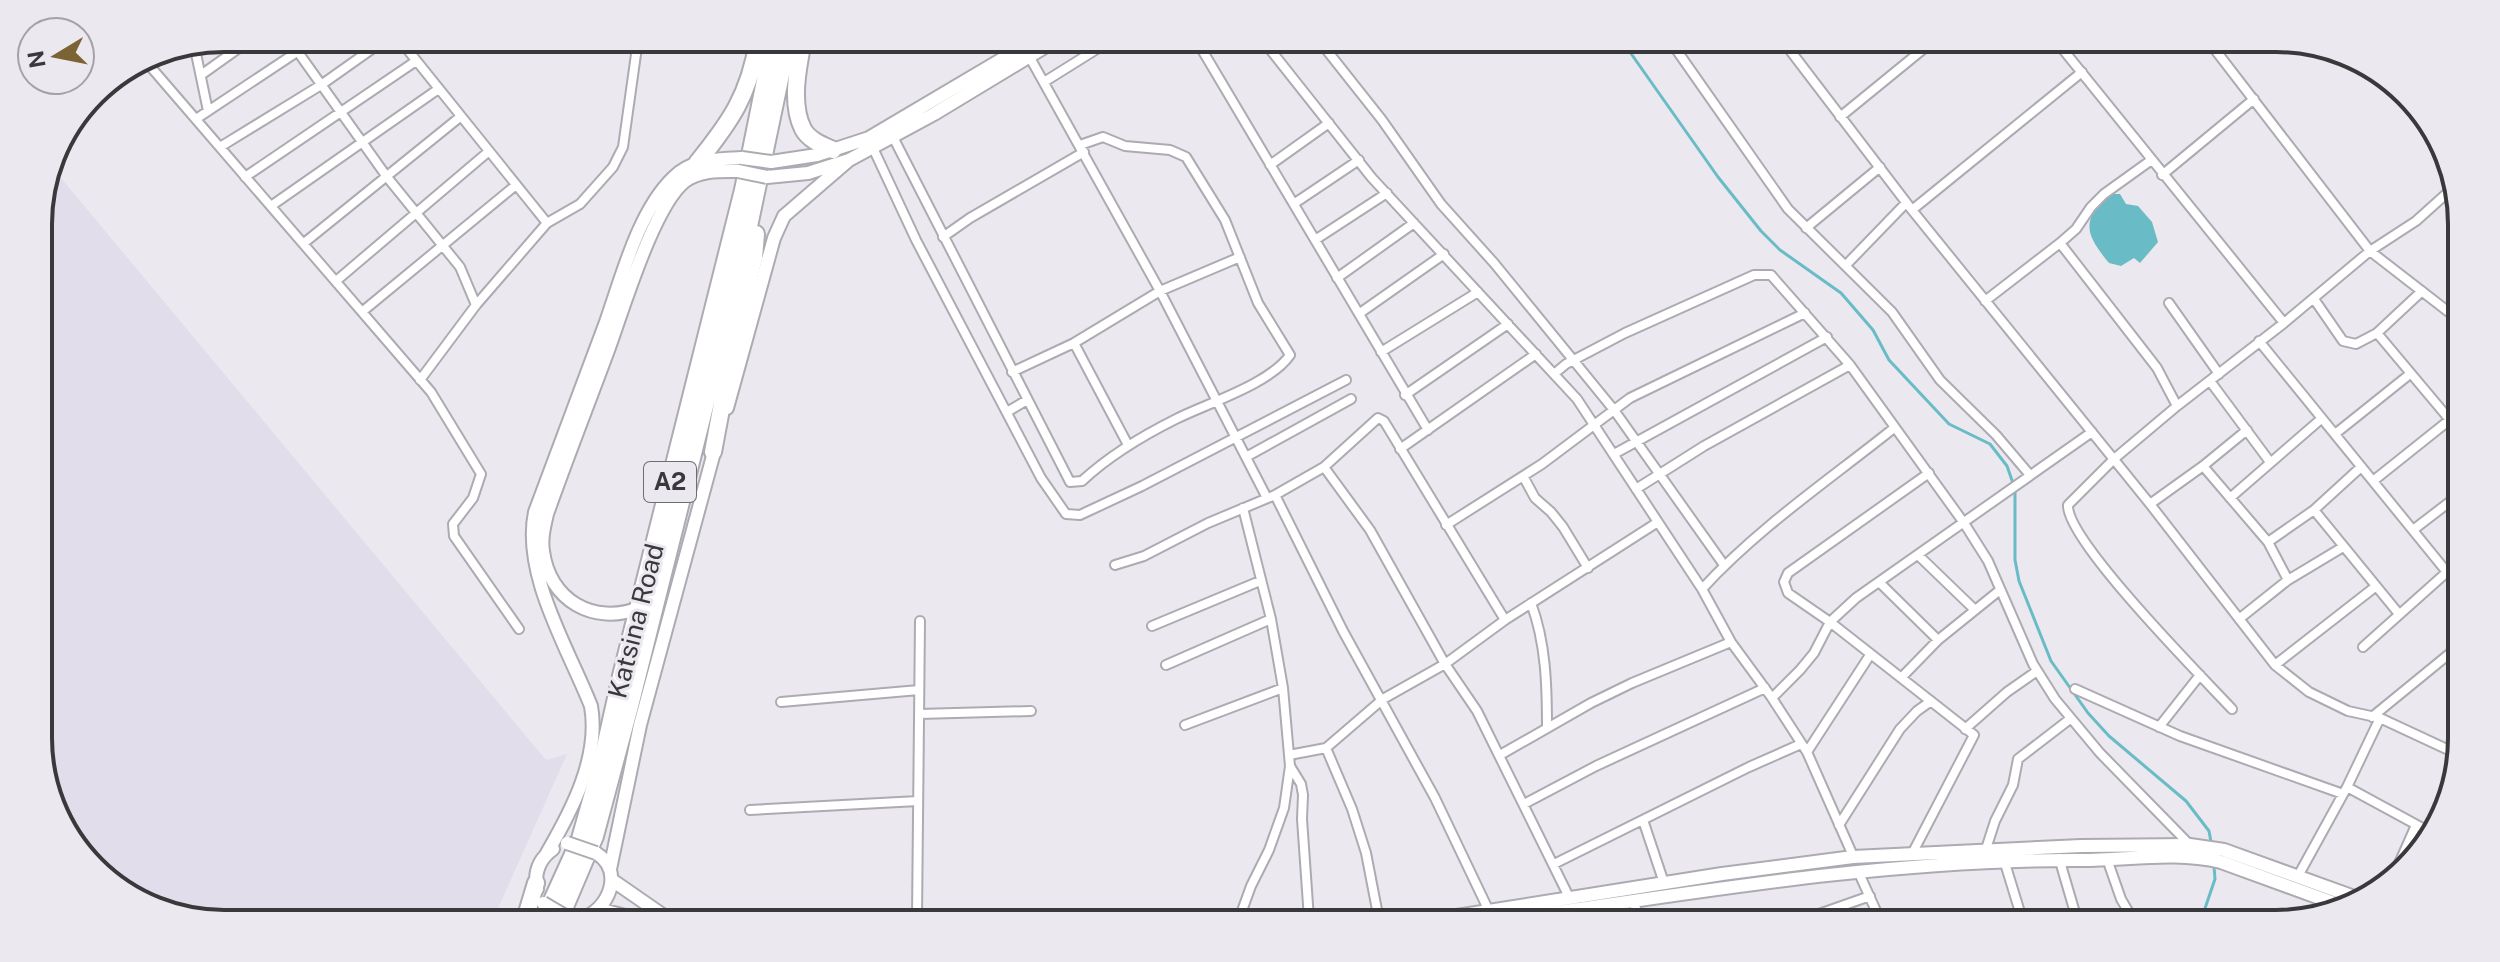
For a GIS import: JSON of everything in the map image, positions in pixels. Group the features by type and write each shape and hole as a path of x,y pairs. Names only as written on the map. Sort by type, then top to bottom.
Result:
{"highway":[{"path":"697,163 737,109 747,89 755,52"},
{"name":"Katsina Road","path":"544,910 584,827 601,765 743,190 771,52"},
{"name":"Katsina Road","path":"565,910 595,836 754,203 786,52"},
{"path":"801,52 798,105 803,129 816,142 833,150"},
{"path":"713,452 734,337 754,258 757,226 754,203"},
{"path":"528,910 536,883"}],"main road":[{"path":"544,910 536,872 574,807 587,761 593,718 538,577 531,531 540,498 633,248 660,195 674,177 710,159 742,158 771,162 833,150 888,127 1014,52"},
{"path":"639,608 606,616 593,613 559,590 543,553 542,535 547,514 638,268 674,193 686,181 712,171 738,171 767,177 828,169 893,137 1036,52"},
{"path":"596,910 606,901 648,694 774,238 784,216 849,160"},
{"path":"547,853 567,843 596,853 605,859 611,874 656,910"},
{"path":"1483,910 1853,857 1986,849 2190,845 2205,852 2298,876 2347,894"},
{"path":"1585,910 1632,900 1859,872 2004,860 2107,859 2205,852"},
{"path":"2222,856 2326,903"}],"street":[{"path":"201,75 233,52"},
{"path":"196,119 296,52"},
{"path":"299,52 362,144 460,267 476,305"},
{"path":"220,147 321,85 368,52"},
{"path":"409,52 547,223"},
{"path":"420,380 476,305 547,223 580,204 613,167 623,147 636,52"},
{"path":"1044,82 1092,52"},
{"path":"1203,52 1428,430"},
{"path":"1272,52 1387,193 1577,399 1702,589 1731,642 1804,748 1876,910"},
{"path":"1328,52 1382,120 1441,204 1575,359 1724,565"},
{"path":"1678,52 1778,196 1806,228 1892,312 1940,380 1996,435 2030,475"},
{"path":"1791,52 1909,207 2150,504 2275,665 2309,692 2348,711 2375,718 2448,749"},
{"path":"1840,117 1920,52"},
{"path":"2065,52 2150,161 2284,323"},
{"path":"2217,52 2370,251 2448,311"},
{"path":"196,54 208,111"},
{"path":"1029,56 1160,291 1234,437 1271,496 1383,699 1488,909"},
{"path":"245,177 416,61"},
{"path":"152,68 363,311 438,403 481,474 473,498 453,524 454,536 519,629"},
{"path":"1846,265 1909,207 2082,72"},
{"path":"271,206 437,90"},
{"path":"2162,175 2254,99"},
{"path":"304,243 460,117"},
{"path":"1270,165 1329,123"},
{"path":"893,137 943,237 1012,372 1070,482 1082,481 1128,445 1253,384 1290,355 1258,303 1225,220 1186,157 1170,150 1125,146 1103,137 943,237"},
{"path":"873,148 916,240 1047,488 1059,507 1071,516 1080,515 1142,486 1346,380"},
{"path":"336,281 488,152"},
{"path":"1295,203 1359,160"},
{"path":"1985,301 2060,243 2104,194 2150,161"},
{"path":"1806,228 1880,167"},
{"path":"363,311 516,185"},
{"path":"1315,240 1387,193"},
{"path":"2232,709 2131,600 2086,543 2069,513 2068,505 2114,459 2177,406 2370,251 2416,221 2446,195"},
{"path":"1337,278 1414,223"},
{"path":"2060,243 2157,368 2177,406"},
{"path":"1360,313 1444,254"},
{"path":"1012,372 1074,343 1160,291 1240,257"},
{"path":"1554,374 1575,359 1625,333 1754,275 1771,275 1850,365 1964,523 1988,561 2014,627 2037,671 2070,719 2190,845"},
{"path":"2314,299 2343,341 2356,344 2377,333 2422,291"},
{"path":"1381,352 1478,292"},
{"path":"2169,303 2219,374"},
{"path":"1446,525 1523,476 1639,393 1805,313"},
{"path":"1405,395 1508,324"},
{"path":"2377,333 2410,374 2448,411"},
{"path":"1614,454 1827,337"},
{"path":"2259,341 2447,572 2363,647"},
{"path":"1074,343 1128,445"},
{"path":"1400,449 1536,354"},
{"path":"1636,489 1704,446 1850,365"},
{"path":"2335,434 2410,374"},
{"path":"2210,381 2270,462"},
{"path":"1246,457 1351,399"},
{"path":"1007,412 1027,400"},
{"path":"1115,565 1160,549 1324,467 1378,418 1384,421 1505,620"},
{"path":"2230,498 2321,419"},
{"path":"2373,481 2448,422"},
{"path":"1702,589 1724,565 1894,428"},
{"path":"2150,504 2247,430"},
{"path":"1772,698 1814,653 1830,622 1879,582 2092,432"},
{"path":"2203,466 2268,542 2288,580"},
{"path":"1324,467 1370,530 1445,664 1477,711 1570,899"},
{"path":"2268,542 2314,510 2361,467"},
{"path":"1913,852 1974,735 1830,622 1788,593 1784,582 1788,573 1929,473"},
{"path":"1523,476 1535,498 1557,519 1588,568"},
{"path":"2413,530 2448,503"},
{"path":"1243,508 1271,619 1283,688 1290,766 1282,816 1243,910"},
{"path":"2314,510 2399,614"},
{"path":"1289,755 1326,748 1383,699 1445,664 1505,620 1658,522"},
{"path":"2239,619 2288,580 2343,547"},
{"path":"1918,555 1974,609"},
{"path":"1152,626 1260,581"},
{"path":"1879,582 1938,640"},
{"path":"2275,665 2375,587"},
{"path":"1901,678 1938,640 2000,590"},
{"path":"1531,603 1539,628 1546,678 1547,728"},
{"path":"1166,665 1271,619"},
{"path":"917,910 920,621"},
{"path":"1500,755 1632,683 1731,642"},
{"path":"1554,864 1749,767 1804,748 1870,655"},
{"path":"2298,876 2345,791 2375,718 2448,655"},
{"path":"1965,729 2007,692 2037,671"},
{"path":"2159,727 2200,675"},
{"path":"1185,725 1283,688"},
{"path":"1524,804 1596,766 1765,688"},
{"path":"2075,689 2238,759 2345,791 2422,828"},
{"path":"781,702 919,690"},
{"path":"1839,825 1900,729 1931,701"},
{"path":"919,714 1031,711"},
{"path":"1986,849 1995,821 2013,785 2018,759 2070,719"},
{"path":"1326,748 1357,823 1377,910"},
{"path":"1290,766 1301,784 1308,910"},
{"path":"750,810 918,801"},
{"path":"1282,816 1302,819"},
{"path":"1643,820 1664,883"},
{"path":"2403,854 2416,825"},
{"path":"2059,858 2074,910"},
{"path":"2107,859 2127,910"},
{"path":"2004,860 2018,910"},
{"path":"1830,910 1870,896"},
{"path":"1632,900 1637,910"}],"shaded area":[{"path":"59,176 546,760 567,754 497,910 201,909 168,901 148,892 128,881 95,852 81,834 61,794 52,750 52,212"}],"water":[{"path":"2109,194 2120,194 2126,204 2138,206 2152,222 2158,242 2140,263 2134,258 2121,266 2109,263 2091,236 2090,220"}],"waterway":[{"path":"1630,52 1718,177 1761,231 1780,250 1841,293 1873,330 1889,360 1949,424 1990,444 2007,466 2015,489 2015,560 2019,581 2051,661 2088,713 2109,736 2186,801 2209,831 2211,842"},
{"path":"2204,910 2215,879 2214,866"}]}
